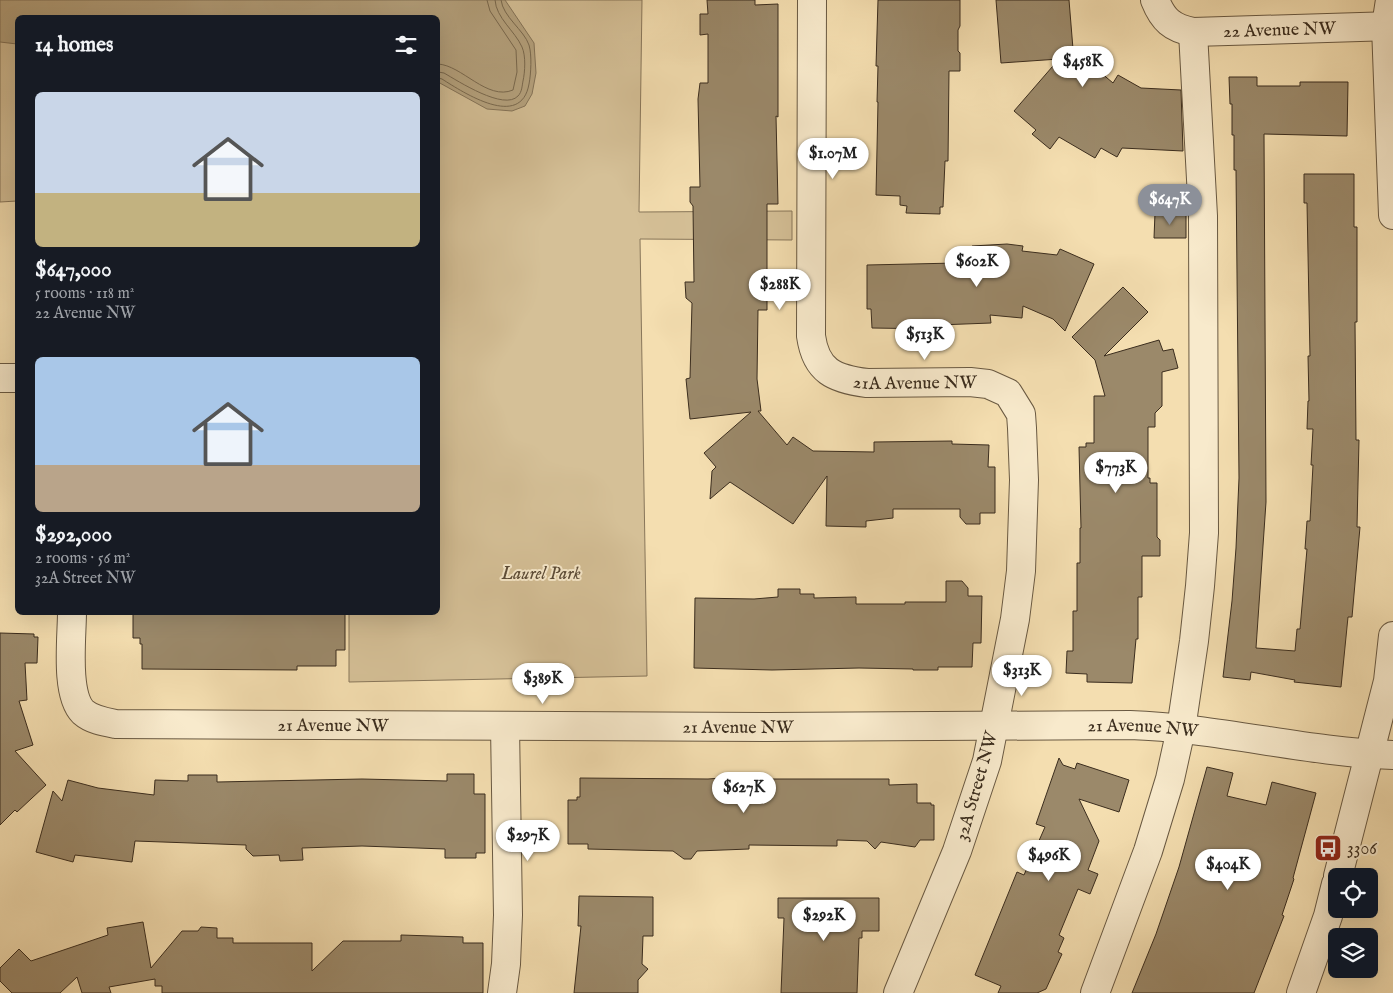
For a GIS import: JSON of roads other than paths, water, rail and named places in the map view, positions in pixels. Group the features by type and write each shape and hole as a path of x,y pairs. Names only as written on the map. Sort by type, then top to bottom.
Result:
{"street":[{"name":"21A Avenue NW","path":"812,0 811,336 817,358 824,369 850,381 970,382 988,384 1008,392"},
{"path":"1373,0 1389,26"},
{"path":"1390,0 1393,215"},
{"name":"22 Avenue NW","path":"1161,11 1182,30 1194,32 1389,26"},
{"path":"1095,993 1148,851 1170,779 1181,729 1194,641 1204,533 1203,216 1194,32"},
{"path":"0,378 15,378"},
{"name":"32A Street NW","path":"898,993 956,851 987,761 1015,619 1021,571 1024,480 1021,414 1008,392"},
{"name":"21 Avenue NW","path":"72,615 72,687 75,700 83,712 92,718 116,724 768,727 1130,725 1181,729 1326,750 1382,754"},
{"path":"1341,868 1382,754 1393,636"},
{"path":"502,993 506,964 508,915 505,726"},
{"path":"1301,993 1328,916"}],"water":[{"path":"0,0 505,0 534,43 536,73 532,94 525,106 512,111 487,109 440,83 440,15 15,15 15,44 0,42"}],"place":[{"name":"3306","path":"1328,848"}],"park label":[{"name":"Laurel Park","path":"541,573"}]}
